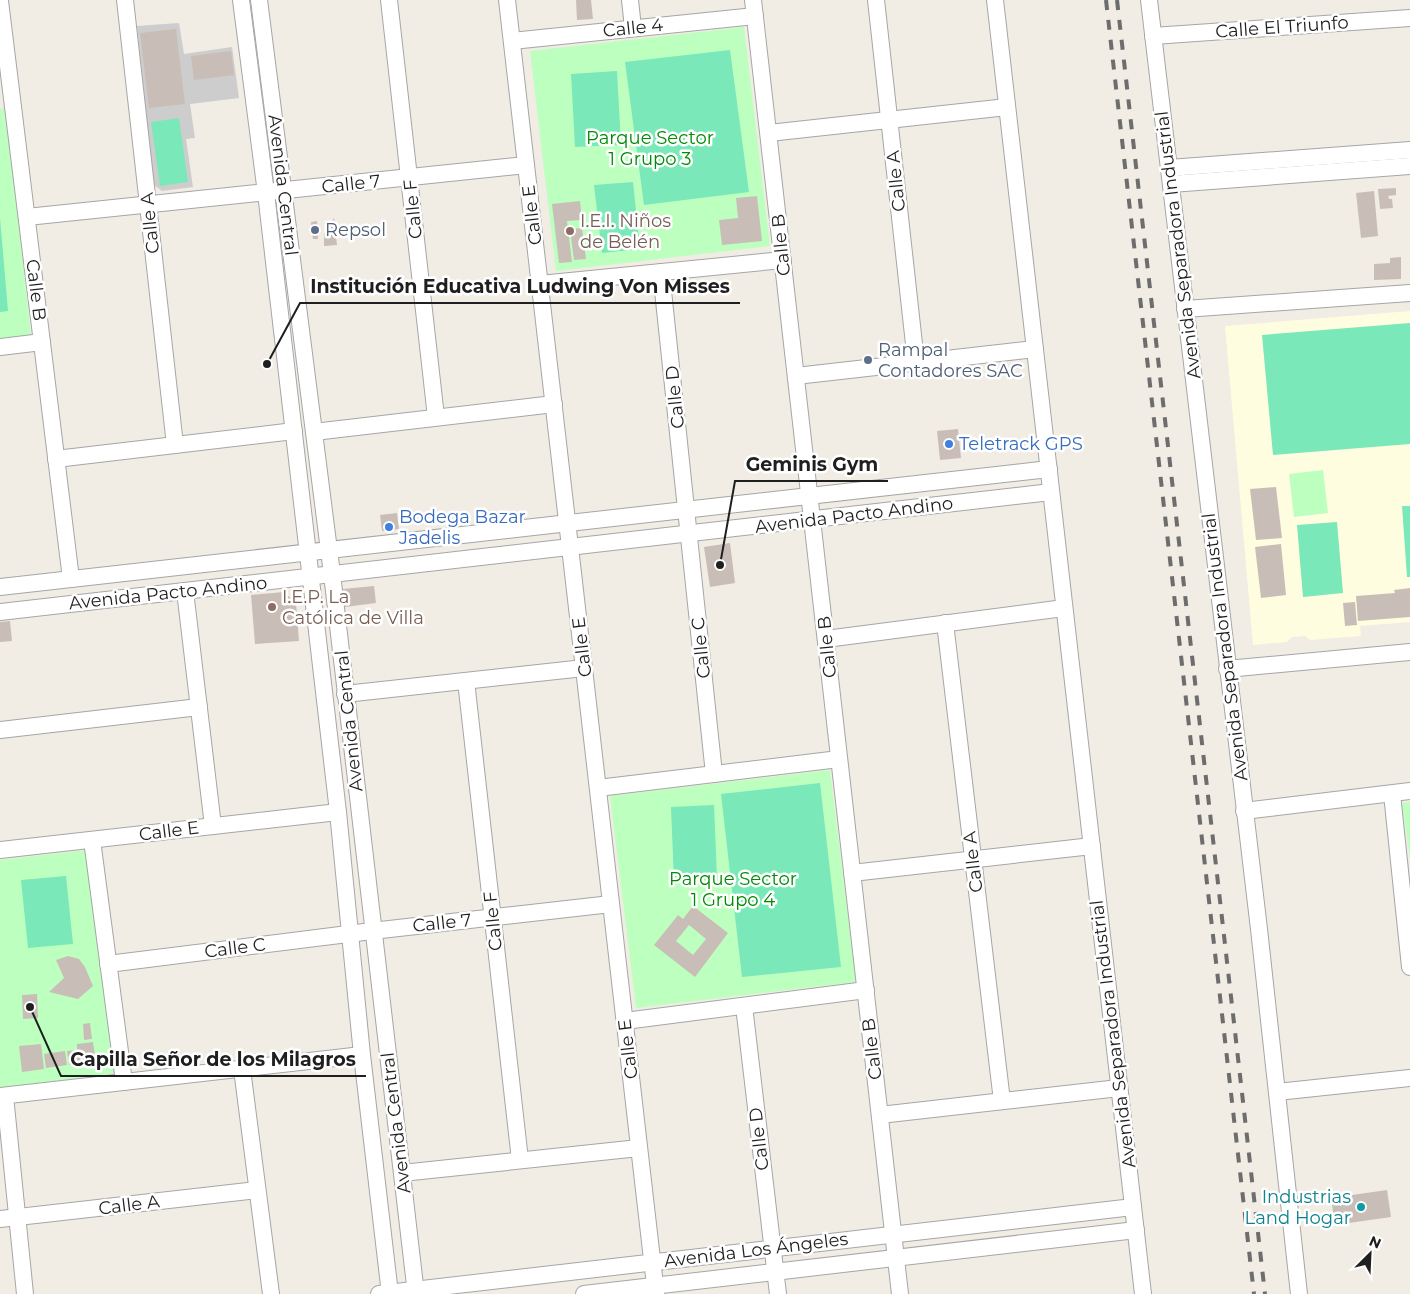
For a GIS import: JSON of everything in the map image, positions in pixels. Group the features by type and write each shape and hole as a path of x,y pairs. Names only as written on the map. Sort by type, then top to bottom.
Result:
{"street":[{"name":"Calle A","path":"125,0 175,445"},
{"name":"Avenida Central","path":"241,0 266,192 338,812 362,932 402,1173 416,1292"},
{"name":"Avenida Central","path":"260,0 346,694 362,932 362,1055 386,1294"},
{"name":"Calle F","path":"389,0 436,417"},
{"name":"Calle E","path":"507,0 655,1290"},
{"path":"630,0 633,28"},
{"name":"Calle A","path":"876,0 916,362"},
{"name":"Avenida Separadora Industrial","path":"995,0 1143,1294"},
{"name":"Avenida Separadora Industrial","path":"1149,0 1299,1294"},
{"name":"Calle B","path":"0,1 6,100 27,217 71,579"},
{"name":"Calle 4","path":"512,40 633,28 754,8"},
{"name":"Calle B","path":"754,8 900,1294"},
{"name":"Calle El Triunfo","path":"1153,36 1410,18"},
{"path":"769,133 1007,107"},
{"path":"1171,184 1410,150"},
{"name":"Calle 7","path":"27,217 526,164"},
{"path":"1169,168 1314,164 1410,166"},
{"path":"540,284 783,260"},
{"name":"Calle D","path":"661,272 689,521"},
{"path":"1185,309 1410,293"},
{"path":"0,347 42,342"},
{"path":"796,376 1035,349"},
{"path":"314,432 554,404"},
{"path":"56,460 294,431"},
{"name":"Avenida Pacto Andino","path":"0,612 570,547 810,494 1049,469"},
{"name":"Avenida Pacto Andino","path":"0,586 329,552 567,523 812,520 1051,492"},
{"name":"Calle C","path":"689,521 714,774"},
{"path":"185,591 213,826"},
{"path":"826,639 1064,608"},
{"name":"Calle A","path":"945,623 1002,1101"},
{"path":"1227,669 1410,652"},
{"path":"346,694 584,668"},
{"name":"Calle F","path":"466,681 520,1160"},
{"path":"0,730 199,707"},
{"path":"598,788 839,759"},
{"path":"1244,811 1410,791"},
{"path":"1392,794 1410,967"},
{"name":"Calle E","path":"0,850 338,812"},
{"path":"92,840 124,1082"},
{"path":"852,873 1092,846"},
{"name":"Calle 7","path":"362,932 611,904"},
{"name":"Calle C","path":"108,964 362,932"},
{"path":"625,1021 866,990"},
{"name":"Calle D","path":"744,1006 776,1273"},
{"path":"25,1294 2,1096 362,1055"},
{"path":"242,1069 271,1294"},
{"path":"1276,1092 1410,1078"},
{"path":"880,1115 1119,1088"},
{"path":"402,1173 640,1148"},
{"name":"Calle A","path":"0,1219 258,1190"},
{"name":"Avenida Los Ángeles","path":"386,1294 1133,1207"},
{"name":"Avenida Los Ángeles","path":"584,1294 655,1290 896,1258 1136,1230"},
{"path":"776,1273 778,1294"}],"shaded area":[{"path":"179,23 184,54 232,47 239,98 190,104 195,138 186,139 193,187 162,191 154,185 137,26"},
{"path":"1410,311 1410,622 1360,626 1361,636 1310,640 1305,636 1292,637 1287,642 1253,645 1225,326"}],"green space":[{"name":"Parque Sector 1 Grupo 3","path":"744,27 770,246 556,271 530,51"},
{"path":"730,50 749,192 644,205 625,62"},
{"path":"617,71 621,145 575,147 571,74"},
{"path":"6,108 31,336 0,339 0,109"},
{"path":"179,118 188,182 160,186 151,122"},
{"path":"633,182 640,249 602,253 594,185"},
{"path":"0,218 8,311 0,312"},
{"path":"1410,323 1410,444 1273,455 1262,335"},
{"path":"1323,470 1328,513 1294,517 1289,474"},
{"path":"1402,506 1410,506 1410,577 1407,577"},
{"path":"1337,522 1343,593 1303,597 1297,525"},
{"name":"Parque Sector 1 Grupo 4","path":"830,770 856,982 636,1008 610,796"},
{"path":"820,783 841,967 742,977 721,794"},
{"path":"1410,802 1410,858 1402,803"},
{"path":"714,805 717,879 674,881 671,807"},
{"path":"88,850 116,1073 0,1088 0,860"},
{"path":"66,876 73,944 28,948 21,880"}],"building":[{"path":"576,0 591,0 593,19 577,20"},
{"path":"176,29 185,104 149,108 140,33"},
{"path":"231,51 234,75 194,80 191,56"},
{"path":"1396,188 1396,195 1388,196 1389,199 1392,199 1393,208 1380,209 1378,189"},
{"path":"1374,191 1378,236 1361,238 1356,193"},
{"path":"757,196 762,241 722,245 719,220 738,218 736,198"},
{"path":"580,201 582,220 567,221 572,262 559,263 552,204"},
{"path":"334,218 337,245 324,246 324,234"},
{"name":"Repsol","path":"317,221 318,239 313,239 311,222"},
{"path":"582,228 586,259 574,260 570,229"},
{"path":"1401,257 1401,279 1374,280 1374,264 1390,263 1390,258"},
{"name":"Teletrack GPS","path":"958,429 961,458 940,460 937,431"},
{"path":"1276,487 1282,538 1256,540 1250,489"},
{"path":"397,513 399,529 382,531 380,515"},
{"path":"730,543 735,583 710,587 704,547"},
{"path":"1281,544 1286,595 1261,598 1255,547"},
{"path":"374,586 376,603 345,607 343,589"},
{"path":"1410,588 1410,617 1358,621 1356,596 1395,593 1394,590"},
{"path":"284,592 296,603 299,641 255,644 251,595"},
{"path":"1355,602 1357,625 1345,626 1343,603"},
{"path":"10,621 12,641 0,642 0,622"},
{"path":"693,906 728,933 695,977 654,945 678,915 683,919","holes":["689,925 706,939 693,955 676,941"]},
{"path":"68,956 79,959 85,967 93,986 78,999 49,992 64,978 56,960"},
{"path":"37,994 38,1018 23,1019 22,995"},
{"path":"90,1023 92,1039 84,1040 83,1024"},
{"path":"93,1042 96,1062 69,1065 67,1051 77,1050 77,1044"},
{"path":"41,1044 44,1069 22,1072 19,1046"},
{"path":"65,1051 67,1065 46,1068 44,1054"},
{"name":"Industrias Land Hogar","path":"1387,1190 1391,1217 1335,1225 1331,1198"}],"railway":[{"path":"1106,0 1254,1294"},
{"path":"1117,0 1265,1294"}],"place":[{"name":"Repsol","path":"315,230"},
{"name":"I.E.I. Niños de Belén","path":"570,231"},
{"name":"Rampal Contadores SAC","path":"868,360"},
{"name":"Institución Educativa Ludwing Von Misses","path":"267,364"},
{"name":"Teletrack GPS","path":"949,444"},
{"name":"Bodega Bazar Jadelis","path":"389,527"},
{"name":"Geminis Gym","path":"720,565"},
{"name":"I.E.P. La Católica de Villa","path":"272,607"},
{"name":"Capilla Señor de los Milagros","path":"30,1007"},
{"name":"Industrias Land Hogar","path":"1361,1207"}]}
